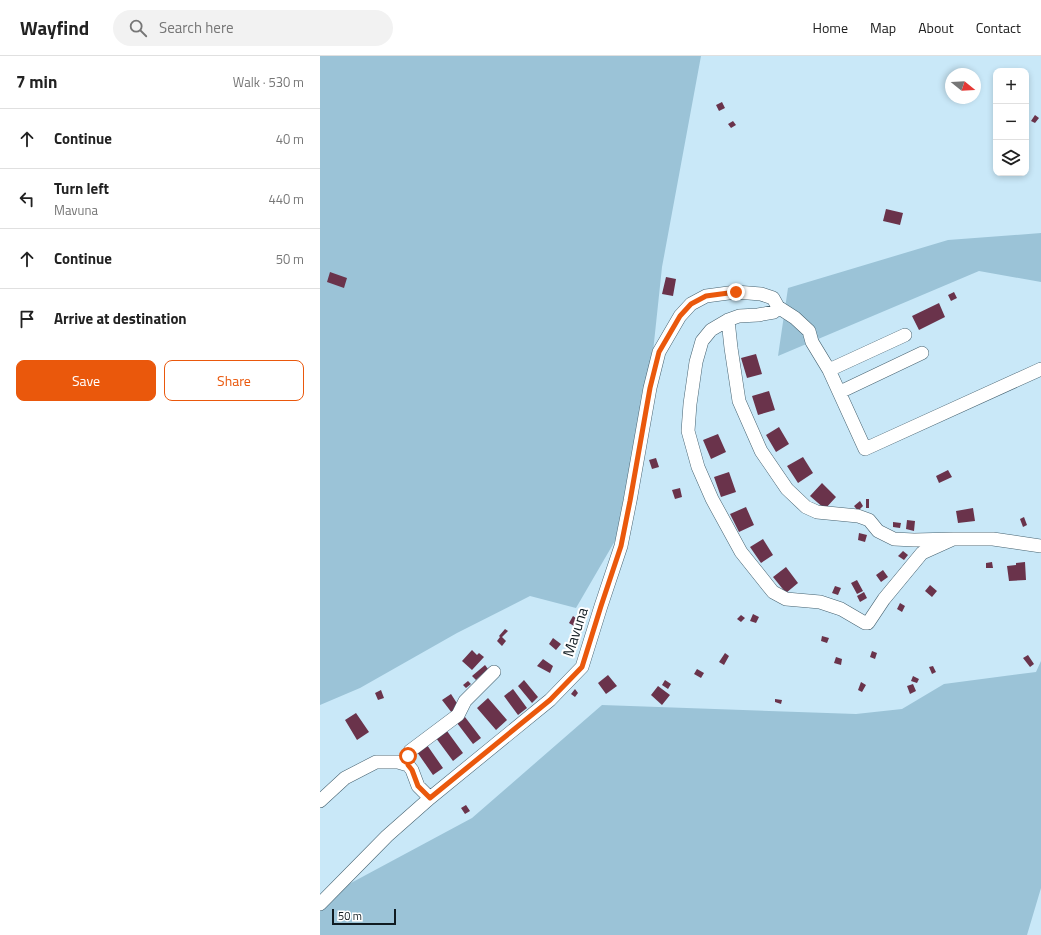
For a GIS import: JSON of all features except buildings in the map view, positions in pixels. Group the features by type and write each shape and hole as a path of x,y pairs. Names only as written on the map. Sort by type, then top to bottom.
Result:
{"street":[{"name":"Mavuna","path":"320,904 387,836 430,798 550,700 582,667 621,546 650,388 659,352 680,316 691,304 706,296 736,292 761,294 773,298 778,307"},
{"path":"953,539 922,553 884,599 868,623 865,623 841,608 820,602 786,599 773,592 742,552 712,499 698,467 688,431 696,362 702,341 710,330 739,316 774,312 778,307 795,318 809,331 812,342 830,370 865,449 1041,369"},
{"path":"728,320 739,401 760,451 787,489 806,507 817,512 858,516 869,520 878,531 894,539 993,539 1041,546"},
{"path":"830,370 905,335"},
{"path":"840,392 922,353"},
{"path":"408,765 408,756 410,751 458,715 465,701 494,672"},
{"path":"320,801 345,778 376,762 398,762 408,765 412,770 418,786 430,798"}],"shaded area":[{"path":"320,56 701,56 662,267 637,503 576,608 530,596 457,633 360,688 320,705"},
{"path":"1041,233 1041,282 979,271 778,356 788,288 948,240"},
{"path":"1041,661 1041,888 1027,935 320,935 320,903 336,891 472,818 602,705 856,714 902,709 944,684 1036,672"}],"route":[{"path":"408,756 408,765 412,770 418,786 430,798 550,700 582,667 621,546 650,388 659,352 680,316 691,304 706,296 736,292"}]}
